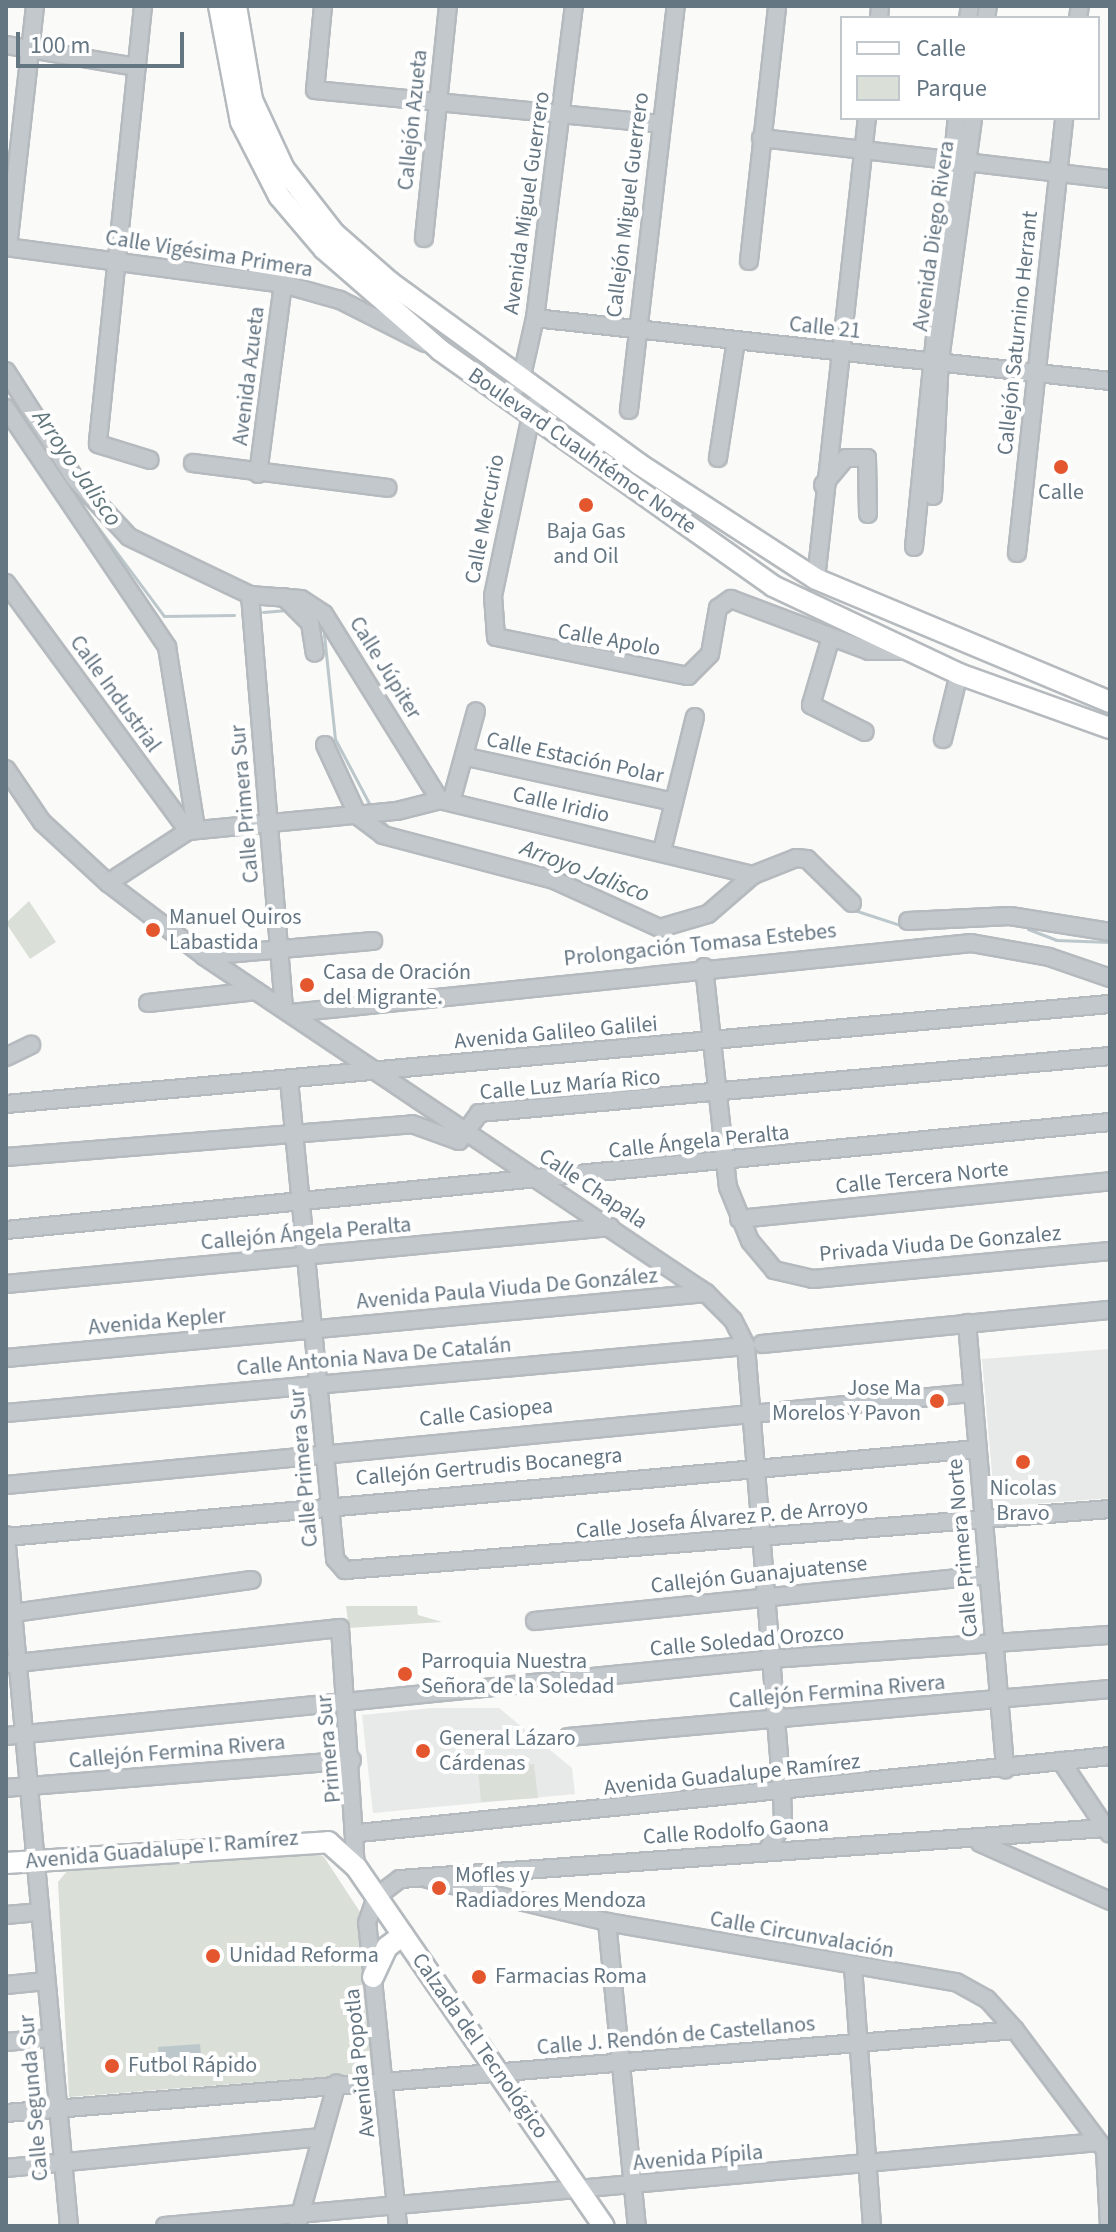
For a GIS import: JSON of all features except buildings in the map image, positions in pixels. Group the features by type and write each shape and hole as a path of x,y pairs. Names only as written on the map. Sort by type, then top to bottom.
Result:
{"main road":[{"name":"Boulevard Cuauhtémoc Norte","path":"219,6 241,122 279,196 335,259 440,350 773,586 959,674 1110,728"},
{"name":"Boulevard Cuauhtémoc Norte","path":"236,6 252,100 299,193 363,260 540,395 816,579 1110,702"},
{"name":"Avenida Guadalupe I. Ramírez","path":"6,1863 311,1838 336,1847 356,1867"},
{"name":"Calzada del Tecnológico","path":"356,1867 604,2226"},
{"path":"373,1977 387,1947 403,1935"}],"street":[{"path":"7,247 35,6"},
{"path":"143,6 112,262 100,448 150,460"},
{"path":"323,6 313,89 561,118 660,124"},
{"name":"Callejón Azueta","path":"424,238 448,6"},
{"name":"Avenida Miguel Guerrero","path":"507,400 521,380 535,318 574,6"},
{"name":"Callejón Miguel Guerrero","path":"629,410 633,330 676,6"},
{"path":"749,261 777,6"},
{"path":"6,45 136,67"},
{"path":"816,579 823,485 867,120"},
{"name":"Avenida Diego Rivera","path":"957,120 960,161"},
{"name":"Avenida Diego Rivera","path":"934,360 960,161 972,120"},
{"name":"Callejón Saturnino Herrant","path":"1017,553 1064,120"},
{"path":"761,138 1110,179"},
{"name":"Calle Vigésima Primera","path":"7,247 283,284 340,300 440,350"},
{"name":"Avenida Azueta","path":"258,474 283,284"},
{"name":"Calle 21","path":"535,318 1110,381"},
{"path":"718,458 736,341"},
{"path":"933,496 934,360"},
{"path":"914,547 934,360"},
{"name":"Calle Júpiter","path":"6,371 98,508 129,537 250,595 289,605 309,602 335,626 446,801"},
{"name":"Calle Mercurio","path":"512,645 496,637 490,612 528,415 540,395"},
{"path":"6,408 167,647 192,830 108,883"},
{"path":"823,485 846,458 867,458 868,514"},
{"path":"193,463 258,474 387,488"},
{"name":"Calle Industrial","path":"6,583 192,830"},
{"name":"Calle Primera Sur","path":"250,595 279,950 287,1011"},
{"name":"Calle Apolo","path":"512,645 675,674 697,670 710,654 723,602 739,600 831,637"},
{"path":"289,605 310,623 315,653"},
{"path":"865,732 811,705 831,637 869,651 907,651"},
{"path":"943,739 959,674"},
{"path":"446,801 467,757 476,711"},
{"path":"662,851 695,717"},
{"path":"325,745 360,816 413,849 554,880 590,900 660,928 708,914 753,875 807,859 852,903"},
{"name":"Calle Estación Polar","path":"467,757 674,802"},
{"name":"Calle Chapala","path":"6,769 42,822 108,883 204,956 378,1072 466,1126 538,1180 706,1293 754,1345"},
{"name":"Calle Iridio","path":"192,830 360,816 446,801 753,875"},
{"path":"908,921 1010,916 1110,932"},
{"path":"937,945 941,921"},
{"path":"204,956 373,941"},
{"name":"Prolongación Tomasa Estebes","path":"287,1011 937,945 1006,948 1110,978"},
{"path":"704,967 724,1163 739,1219"},
{"path":"148,1003 256,991"},
{"name":"Avenida Galileo Galilei","path":"6,1104 1110,1004"},
{"path":"6,1057 31,1045"},
{"name":"Calle Luz María Rico","path":"6,1157 412,1124 459,1141 466,1126 479,1113 717,1095 1110,1056"},
{"name":"Calle Primera Sur","path":"289,1080 338,1565"},
{"name":"Calle Ángela Peralta","path":"6,1230 724,1163 1110,1122"},
{"name":"Calle Tercera Norte","path":"739,1219 1110,1181"},
{"name":"Privada Viuda De Gonzalez","path":"739,1219 774,1270 813,1279 1110,1251"},
{"name":"Callejón Ángela Peralta","path":"6,1284 610,1227"},
{"name":"Avenida Paula Viuda De González","path":"313,1329 706,1293"},
{"name":"Calle Antonia Nava De Catalán","path":"6,1413 1110,1310"},
{"name":"Calle Primera Norte","path":"967,1323 1005,1769"},
{"name":"Avenida Kepler","path":"6,1358 313,1329"},
{"path":"754,1345 749,1409 772,1659 783,1824 768,1849"},
{"name":"Calle Casiopea","path":"6,1485 749,1409 972,1393"},
{"name":"Callejón Gertrudis Bocanegra","path":"6,1536 756,1464 976,1449"},
{"name":"Calle Josefa Álvarez P. de Arroyo","path":"338,1565 760,1538 1110,1509"},
{"name":"Calle Segunda Sur","path":"6,1536 14,1736 27,1786 69,2226"},
{"name":"Callejón Guanajuatense","path":"535,1621 765,1595 988,1575"},
{"path":"10,1613 252,1580"},
{"name":"Primera Sur","path":"11,1664 340,1628 359,1833 356,1867"},
{"name":"Calle Soledad Orozco","path":"14,1736 772,1659 1110,1635"},
{"name":"Callejón Fermina Rivera","path":"568,1737 1110,1689"},
{"name":"Avenida Guadalupe Ramírez","path":"359,1833 1110,1756"},
{"name":"Callejón Fermina Rivera","path":"6,1788 352,1760"},
{"path":"1061,1761 1107,1831"},
{"name":"Calle Rodolfo Gaona","path":"376,1897 411,1875 768,1849 974,1841 1107,1831"},
{"path":"974,1841 1110,1901"},
{"name":"Calle Circunvalación","path":"411,1875 607,1922 853,1967 956,1982 987,1999 1015,2030 1104,2150"},
{"name":"Avenida Popotla","path":"376,1897 367,1923 398,2226"},
{"path":"6,1915 39,1912"},
{"path":"607,1922 637,2226"},
{"path":"853,1967 872,2226"},
{"path":"6,1985 46,1981"},
{"name":"Calle J. Rendón de Castellanos","path":"6,2113 337,2083 498,2073 1015,2030"},
{"path":"6,2042 51,2038"},
{"path":"299,2219 337,2083"},
{"path":"6,2168 321,2137"},
{"path":"1104,2150 1109,2226"},
{"name":"Avenida Pípila","path":"165,2226 299,2219 395,2205 867,2164 1104,2150"}],"shaded area":[{"path":"1110,1349 1110,1498 995,1507 982,1359"},
{"path":"432,1708 499,1708 572,1768 575,1794 373,1813 362,1715"},
{"path":"200,2044 202,2067 160,2071 158,2047"}],"green space":[{"path":"29,901 56,942 30,959 6,923"},
{"path":"346,1606 417,1606 418,1615 442,1622 349,1628"},
{"path":"534,1764 538,1798 481,1802 478,1768"},
{"name":"Unidad Reforma","path":"310,1847 324,1857 362,1915 375,2073 69,2097 58,1882 68,1870"}],"waterway":[{"name":"Arroyo Jalisco","path":"82,506 164,616 234,615"},
{"name":"Arroyo Jalisco","path":"263,612 287,610"},
{"name":"Arroyo Jalisco","path":"323,625 335,739 371,807"},
{"name":"Arroyo Jalisco","path":"380,819 392,830"},
{"name":"Arroyo Jalisco","path":"508,860 550,871"},
{"name":"Arroyo Jalisco","path":"854,910 903,926"},
{"name":"Arroyo Jalisco","path":"1028,929 1056,940 1110,942"}],"place":[{"name":"Calle","path":"1061,467"},
{"name":"Baja Gas and Oil","path":"586,505"},
{"name":"Manuel Quiros Labastida","path":"153,930"},
{"name":"Casa de Oración del Migrante.","path":"307,985"},
{"name":"Jose Ma Morelos Y Pavon","path":"937,1401"},
{"name":"Nicolas Bravo","path":"1023,1462"},
{"name":"Parroquia Nuestra Señora de la Soledad","path":"405,1674"},
{"name":"General Lázaro Cárdenas","path":"423,1751"},
{"name":"Mofles y Radiadores Mendoza","path":"439,1888"},
{"name":"Unidad Reforma","path":"213,1956"},
{"name":"Farmacias Roma","path":"479,1977"},
{"name":"Futbol Rápido","path":"112,2066"}]}
